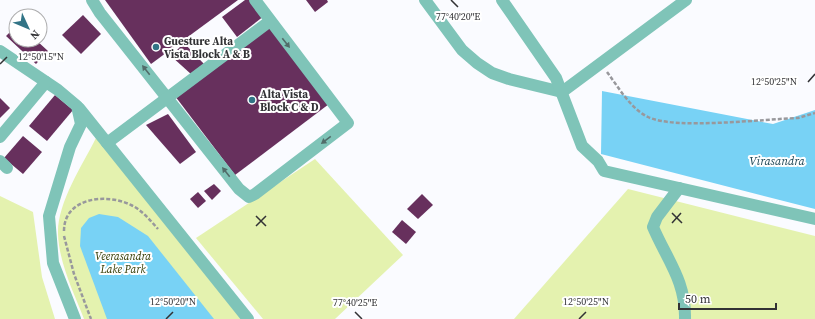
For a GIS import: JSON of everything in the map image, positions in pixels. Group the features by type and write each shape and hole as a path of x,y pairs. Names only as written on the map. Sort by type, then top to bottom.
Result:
{"street":[{"path":"92,0 100,13 168,97 239,190 249,197 348,124 255,0"},
{"path":"425,0 462,50 476,63 492,73 509,79 562,92 686,0"},
{"path":"502,0 556,78 582,146 598,161 604,171 815,219"},
{"path":"107,143 270,21"},
{"path":"0,51 46,82 77,106 248,319"},
{"path":"0,136 46,82"},
{"path":"75,319 53,263 49,216 70,146 81,124 77,106"},
{"path":"679,188 657,217 653,227 682,287 685,302 685,319"}],"path":[{"path":"601,64 632,104 649,117 682,124 798,118 815,114"},
{"path":"91,319 74,274 64,235 64,223 70,212 84,202 93,199 113,199 131,205 140,210 161,232"}],"green space":[{"name":"Veerasandra Lake Park","path":"96,138 241,319 84,319 64,267 58,234 59,222 66,197"},
{"path":"315,159 403,255 335,319 263,319 196,238"},
{"path":"628,189 815,236 815,319 514,319"},
{"path":"0,196 33,212 42,277 55,319 0,319"}],"water":[{"name":"Virasandra","path":"602,91 773,124 815,110 815,209 601,154"},
{"path":"99,214 118,217 148,236 214,319 107,319 80,246 81,228 89,218"}],"building":[{"name":"Guesture Alta Vista Block A & B","path":"105,0 238,0 151,64"},
{"path":"245,0 252,0 264,16 237,37 222,17"},
{"path":"306,0 327,0 328,2 315,12"},
{"path":"83,15 101,34 81,54 62,35"},
{"name":"Alta Vista Block C & D","path":"269,24 329,104 235,175 175,96"},
{"path":"184,43 204,64 192,75 171,56"},
{"path":"19,48 45,48 48,51 36,64"},
{"path":"55,95 73,110 47,141 29,126"},
{"path":"0,98 10,108 0,118"},
{"path":"168,114 196,152 180,164 146,125"},
{"path":"23,136 42,152 23,174 4,158"},
{"path":"214,184 221,191 212,200 204,191"},
{"path":"198,192 206,201 198,208 190,199"},
{"path":"422,194 433,205 418,219 407,209"},
{"path":"402,220 416,232 406,244 392,232"}],"place":[{"name":"Guesture Alta Vista Block A & B","path":"156,47"},
{"name":"Alta Vista Block C & D","path":"252,100"}]}
